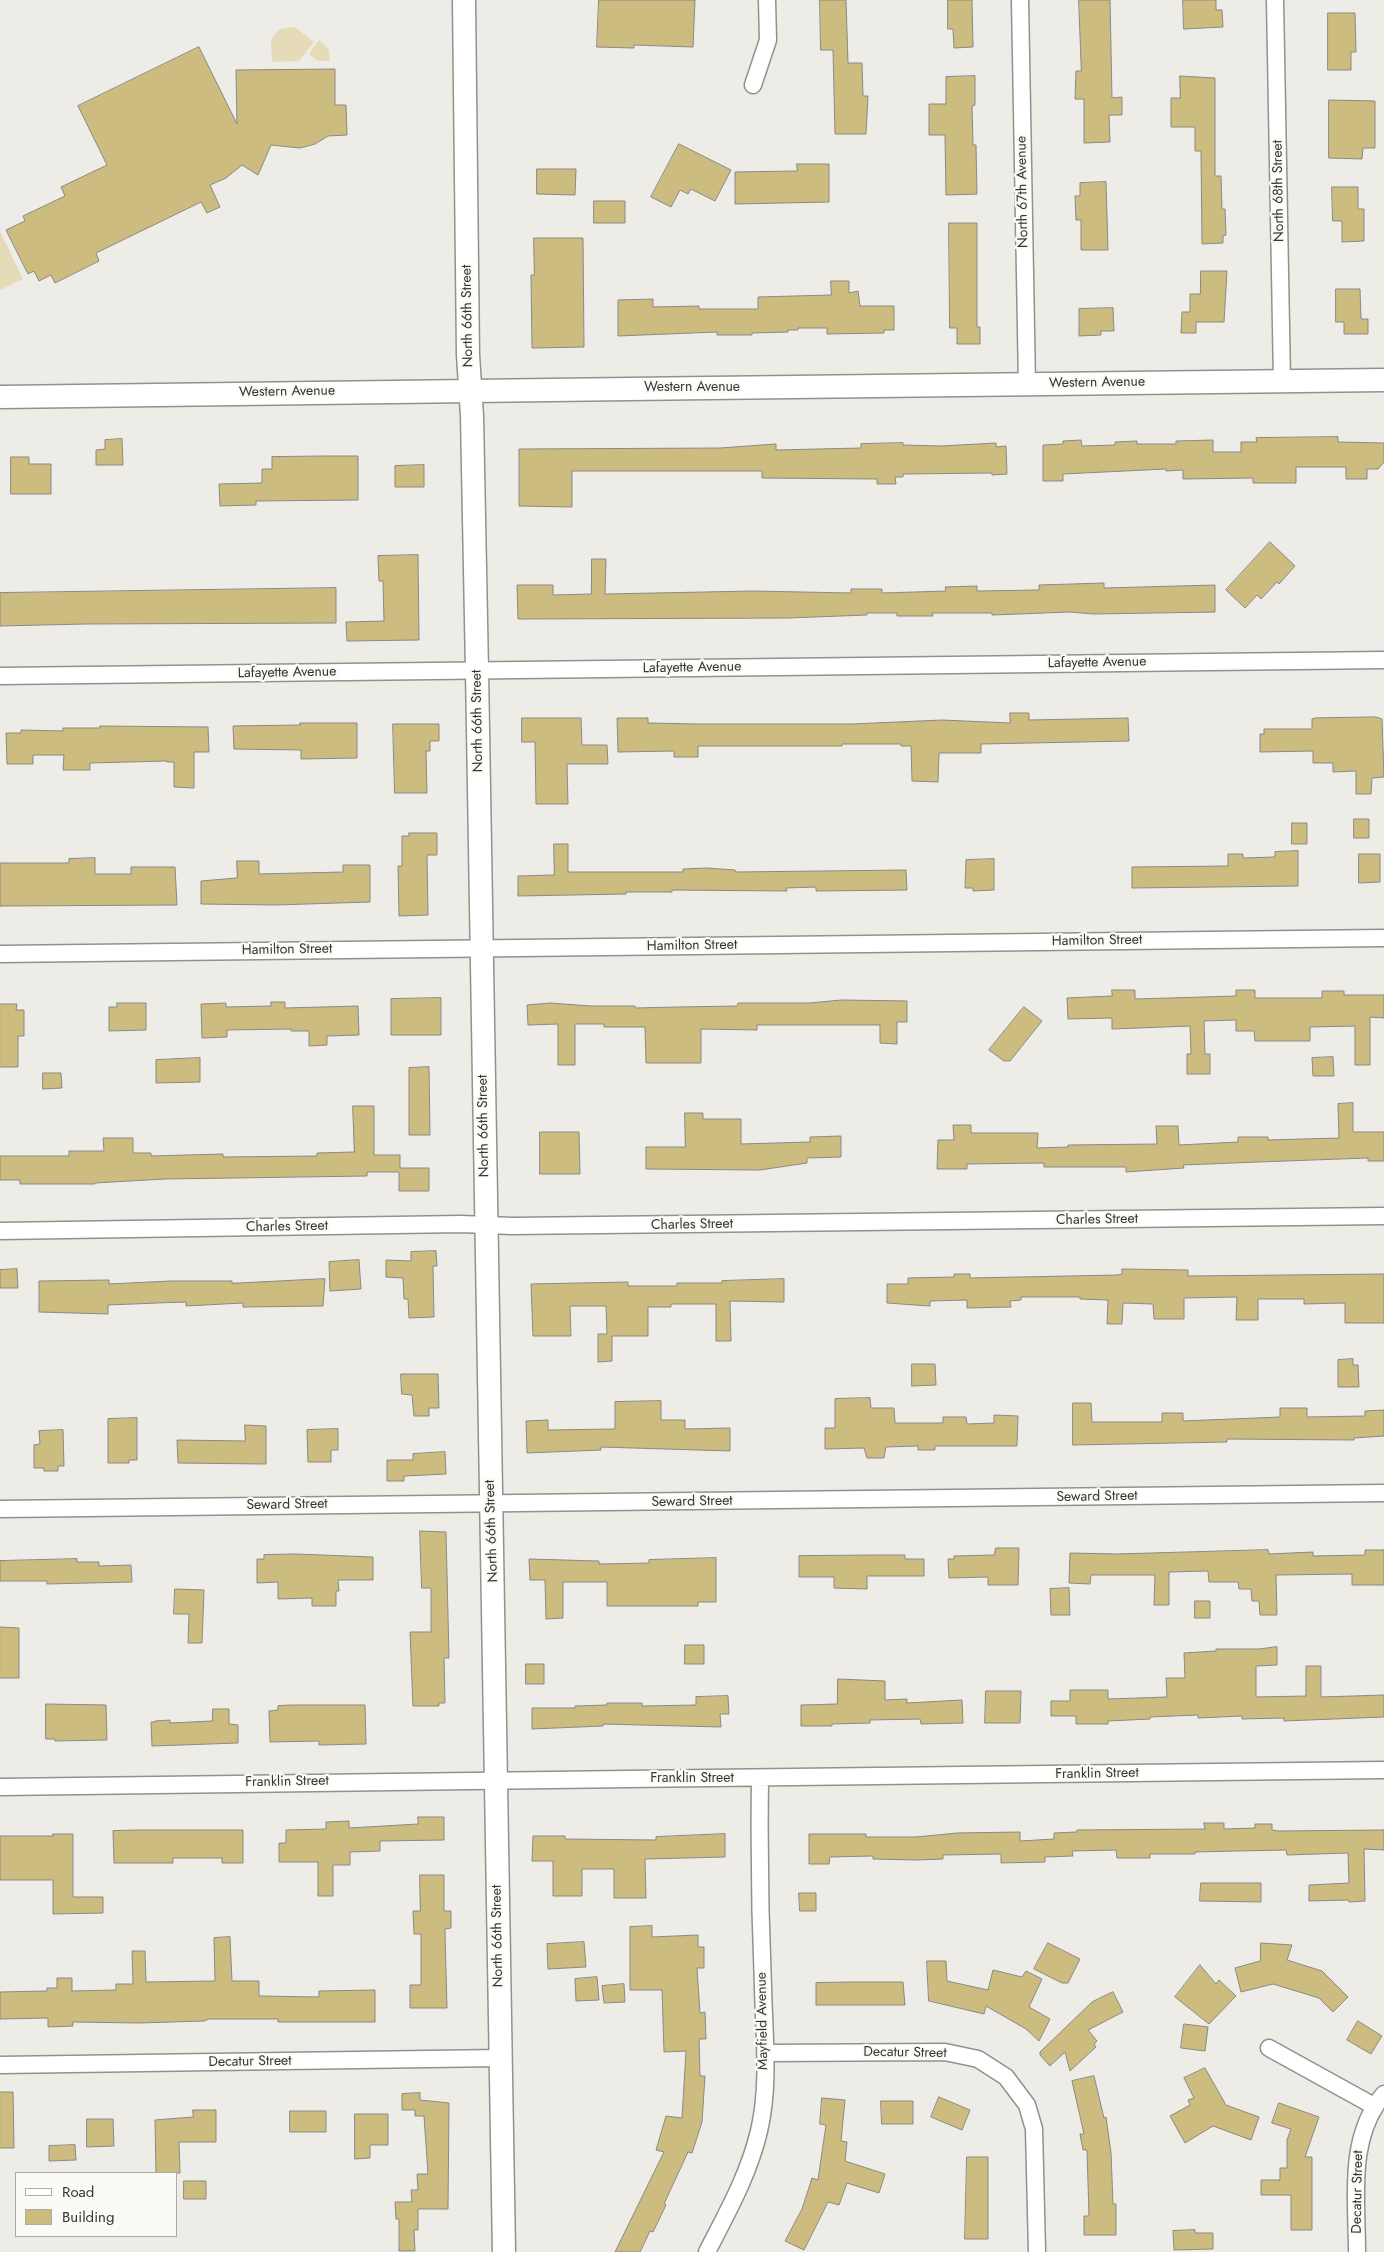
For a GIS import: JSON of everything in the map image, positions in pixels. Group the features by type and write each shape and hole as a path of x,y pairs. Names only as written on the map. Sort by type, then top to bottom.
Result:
{"street":[{"name":"North 66th Street","path":"464,0 468,355 471,389 477,671 504,2252"},
{"path":"753,85 768,40 768,0"},
{"name":"North 67th Avenue","path":"1020,0 1027,384"},
{"name":"North 68th Street","path":"1275,0 1282,381"},
{"name":"Western Avenue","path":"0,397 471,389 806,388 1384,380"},
{"name":"Lafayette Avenue","path":"0,676 1384,660"},
{"name":"Hamilton Street","path":"0,954 1384,938"},
{"name":"Charles Street","path":"0,1232 1384,1216"},
{"name":"Seward Street","path":"0,1509 467,1502 491,1504 1384,1493"},
{"name":"Franklin Street","path":"0,1787 1384,1770"},
{"name":"Mayfield Avenue","path":"707,2252 736,2196 754,2153 763,2107 765,2052 758,1867 760,1779"},
{"name":"Decatur Street","path":"1269,2048 1379,2100 1366,2122 1357,2154 1357,2252"},
{"name":"Decatur Street","path":"765,2052 945,2052 978,2059 1006,2077 1027,2105 1034,2129 1037,2252"},
{"name":"Decatur Street","path":"0,2065 500,2058"}],"shaded area":[{"path":"295,27 314,42 299,61 272,62 271,39 280,29"},
{"path":"319,40 329,49 330,61 318,61 309,54"},
{"path":"0,231 23,279 0,290"}],"building":[{"path":"599,0 695,0 693,47 634,45 634,48 597,47"},
{"path":"820,0 846,0 848,63 862,63 863,96 868,96 866,134 835,134 833,50 821,50"},
{"path":"948,0 972,0 973,47 954,48 953,29 948,29"},
{"path":"1079,0 1110,0 1112,98 1122,97 1122,115 1109,115 1110,142 1084,143 1084,99 1075,99 1076,71 1081,71"},
{"path":"1183,0 1216,0 1216,10 1222,10 1223,27 1184,29"},
{"path":"1328,13 1355,13 1356,52 1351,52 1351,70 1328,70"},
{"path":"199,47 237,124 236,70 335,69 335,105 346,105 347,135 328,136 315,144 300,148 271,145 258,175 242,165 226,178 210,185 220,207 207,213 201,202 96,253 99,261 55,283 51,275 39,281 34,271 28,274 6,230 25,221 23,216 65,196 61,187 107,165 78,106"},
{"path":"975,76 975,105 972,106 973,145 976,145 977,194 946,195 945,135 929,135 929,104 946,104 946,77"},
{"path":"1180,76 1215,78 1215,176 1221,176 1222,209 1225,209 1226,235 1223,236 1223,243 1202,244 1201,151 1195,151 1195,127 1171,127 1171,98 1180,98"},
{"path":"1329,100 1375,101 1375,148 1363,148 1362,159 1329,158"},
{"path":"679,144 731,170 715,201 691,189 688,194 680,190 671,207 651,197"},
{"path":"797,164 829,164 829,202 735,204 735,172 797,171"},
{"path":"537,169 576,169 575,195 537,194"},
{"path":"1106,182 1108,250 1081,250 1081,220 1076,220 1075,196 1080,196 1080,183"},
{"path":"1332,187 1358,187 1358,209 1364,209 1364,241 1342,242 1342,221 1333,221"},
{"path":"594,201 625,201 625,223 594,223"},
{"path":"949,223 977,223 977,327 980,327 980,344 957,344 957,328 950,328"},
{"path":"534,238 583,238 584,347 532,348 531,275 534,275"},
{"path":"1201,271 1227,271 1224,322 1196,322 1196,333 1181,333 1182,312 1190,312 1190,294 1200,294"},
{"path":"831,281 849,281 849,293 858,291 860,306 894,306 894,330 884,330 884,333 827,334 827,328 798,328 798,330 788,330 788,332 752,333 752,335 717,335 717,332 618,336 618,300 653,299 653,307 699,306 699,309 758,309 758,297 831,295"},
{"path":"1336,289 1360,289 1361,319 1368,319 1368,334 1344,334 1344,322 1336,322"},
{"path":"1113,308 1114,331 1101,331 1101,335 1079,336 1079,309"},
{"path":"1338,437 1338,442 1384,443 1384,462 1378,469 1367,469 1367,479 1346,479 1346,467 1296,467 1296,483 1253,483 1253,478 1183,479 1183,470 1166,471 1166,469 1063,474 1063,481 1043,481 1043,445 1063,444 1063,441 1081,440 1082,446 1115,445 1115,442 1137,441 1137,444 1176,444 1176,441 1213,440 1213,452 1241,452 1241,442 1257,442 1256,438"},
{"path":"122,439 123,465 96,465 96,450 105,449 105,440"},
{"path":"903,443 903,445 941,446 996,443 996,447 1006,446 1007,474 903,474 903,477 895,477 896,484 877,484 877,479 762,478 762,471 572,471 572,507 519,506 519,449 720,448 776,444 776,450 861,448 861,444"},
{"path":"358,456 358,500 256,501 256,505 220,506 219,484 262,483 262,469 272,469 272,457"},
{"path":"11,457 29,457 29,464 51,464 51,494 11,494"},
{"path":"424,465 424,487 395,487 395,466"},
{"path":"1270,542 1295,566 1279,584 1277,582 1261,599 1257,595 1245,608 1226,590"},
{"path":"418,555 419,640 347,641 346,622 384,621 383,581 379,581 378,556"},
{"path":"592,559 606,559 605,594 754,591 851,593 851,589 882,589 882,593 946,591 945,587 977,586 977,591 1039,590 1039,585 1104,583 1104,588 1215,585 1215,612 1093,614 1070,612 992,615 992,613 932,613 933,616 897,616 897,613 867,613 867,615 788,618 518,619 517,585 553,585 553,595 591,594"},
{"path":"336,588 336,623 0,626 0,593"},
{"path":"1010,713 1029,713 1029,720 1128,718 1129,741 981,744 981,753 939,753 938,782 912,781 911,746 901,746 901,744 698,746 698,757 674,757 674,751 618,752 617,718 648,718 648,723 698,724 852,724 942,720 1010,723"},
{"path":"1376,717 1382,719 1384,777 1372,778 1371,794 1356,794 1356,771 1333,772 1333,763 1313,763 1313,751 1260,752 1260,734 1264,734 1264,729 1312,729 1312,719 1315,718"},
{"path":"522,718 581,718 582,745 607,745 608,764 567,764 568,804 536,804 535,742 522,742"},
{"path":"300,723 357,723 357,758 301,759 301,750 234,749 233,726 300,725"},
{"path":"393,724 439,724 439,741 430,741 430,751 426,751 427,793 395,793"},
{"path":"100,726 208,727 209,752 194,752 194,788 174,787 174,762 167,761 90,763 90,770 63,770 64,755 33,755 33,764 7,764 6,733 21,733 21,730 63,731 63,728 100,728"},
{"path":"1354,819 1369,819 1369,838 1354,838"},
{"path":"1292,823 1307,823 1307,844 1292,844"},
{"path":"409,833 437,833 437,855 427,855 428,915 399,916 398,866 402,866 402,836 409,836"},
{"path":"554,844 568,844 568,872 683,872 683,869 707,868 735,870 736,872 906,870 907,890 816,891 816,887 786,888 787,891 672,890 672,892 626,892 626,894 518,896 518,876 554,875"},
{"path":"1298,851 1298,886 1132,888 1132,867 1228,866 1228,854 1243,854 1243,858 1275,857 1275,852"},
{"path":"1359,854 1380,854 1380,882 1359,883"},
{"path":"95,858 95,874 131,874 131,867 175,867 177,905 0,906 0,863 69,863 69,859"},
{"path":"994,859 994,890 973,891 973,888 965,888 966,860"},
{"path":"237,861 259,861 259,874 343,872 343,865 370,865 370,902 275,905 201,904 201,881 237,878"},
{"path":"1112,990 1135,990 1135,999 1236,996 1236,990 1255,990 1255,998 1322,998 1322,991 1344,991 1344,995 1384,995 1384,1018 1370,1017 1370,1065 1355,1065 1355,1026 1310,1027 1310,1041 1255,1041 1254,1031 1236,1031 1236,1020 1204,1021 1205,1054 1210,1054 1210,1074 1187,1074 1187,1054 1191,1054 1190,1026 1112,1029 1112,1018 1068,1019 1067,998 1112,996"},
{"path":"441,998 441,1035 391,1035 391,999"},
{"path":"842,1000 907,1001 907,1022 897,1022 897,1044 880,1043 880,1025 757,1025 757,1030 701,1029 701,1063 646,1063 645,1027 604,1027 604,1024 575,1024 575,1065 558,1065 558,1024 528,1025 527,1005 550,1003 591,1006 635,1006 635,1008 737,1006 738,1003 809,1003"},
{"path":"271,1002 285,1002 285,1008 358,1006 359,1035 327,1036 327,1045 309,1046 309,1031 291,1031 291,1029 227,1030 227,1037 202,1038 201,1004 226,1003 226,1007 271,1006"},
{"path":"117,1003 146,1003 146,1030 109,1031 109,1007 117,1007"},
{"path":"0,1004 17,1004 16,1010 24,1010 24,1036 18,1036 18,1067 0,1067"},
{"path":"1024,1007 1042,1021 1010,1061 1004,1061 989,1050"},
{"path":"1333,1057 1334,1076 1313,1076 1312,1058"},
{"path":"200,1058 200,1082 156,1083 156,1060"},
{"path":"429,1067 430,1135 409,1135 409,1068"},
{"path":"43,1073 61,1073 62,1088 43,1089"},
{"path":"1353,1103 1353,1132 1384,1132 1384,1161 1368,1161 1368,1158 1183,1165 1184,1168 1126,1172 1126,1167 1044,1167 1044,1163 967,1164 967,1169 937,1169 938,1140 954,1140 953,1125 971,1125 971,1133 1038,1133 1037,1148 1068,1147 1068,1145 1157,1144 1156,1126 1178,1126 1179,1145 1238,1142 1238,1137 1268,1137 1268,1140 1339,1138 1338,1104"},
{"path":"353,1106 374,1106 374,1155 400,1155 400,1168 429,1168 429,1191 399,1191 399,1172 367,1172 367,1176 165,1179 95,1184 20,1184 20,1180 0,1180 0,1156 69,1156 69,1151 104,1151 103,1138 133,1138 133,1153 151,1153 151,1156 223,1154 223,1157 317,1156 317,1153 354,1152"},
{"path":"685,1113 703,1113 703,1119 741,1119 741,1144 810,1142 810,1137 841,1136 841,1157 807,1158 807,1163 760,1170 646,1169 646,1147 685,1147"},
{"path":"540,1132 579,1132 580,1174 540,1174"},
{"path":"436,1251 437,1266 433,1266 434,1317 409,1318 408,1299 404,1299 403,1278 386,1277 386,1260 411,1261 411,1252"},
{"path":"359,1260 361,1289 330,1291 329,1262"},
{"path":"17,1269 18,1288 0,1288 0,1270"},
{"path":"1122,1269 1188,1270 1188,1276 1384,1274 1384,1323 1345,1323 1345,1303 1304,1304 1304,1299 1258,1299 1258,1320 1236,1320 1237,1297 1184,1298 1184,1319 1154,1319 1153,1304 1123,1303 1122,1324 1107,1324 1108,1300 1080,1299 1080,1297 1021,1297 1021,1300 1010,1301 1011,1307 967,1308 967,1300 930,1301 930,1306 887,1303 887,1284 908,1284 908,1278 954,1277 954,1274 970,1274 970,1278 1117,1275 1122,1274"},
{"path":"325,1279 323,1306 243,1307 243,1303 186,1306 186,1302 108,1305 108,1314 39,1312 39,1281 109,1280 109,1284 171,1281 232,1281 232,1283"},
{"path":"784,1279 784,1302 730,1301 731,1341 716,1341 716,1304 671,1304 671,1307 648,1307 648,1336 612,1336 612,1361 598,1362 598,1334 607,1334 606,1306 570,1306 571,1336 533,1336 531,1284 628,1282 628,1286 677,1286 677,1283 722,1283 722,1281"},
{"path":"1353,1359 1353,1365 1358,1365 1359,1387 1338,1387 1338,1360"},
{"path":"912,1364 935,1364 936,1385 912,1386"},
{"path":"401,1374 438,1374 439,1408 429,1408 429,1416 414,1416 412,1395 402,1394"},
{"path":"870,1398 871,1408 894,1408 895,1423 943,1423 943,1417 966,1417 967,1424 994,1423 994,1415 1018,1416 1017,1446 935,1446 935,1450 918,1450 918,1446 886,1447 884,1458 867,1458 864,1448 825,1449 825,1428 835,1428 835,1399"},
{"path":"661,1401 661,1420 685,1420 685,1429 730,1428 730,1451 601,1447 601,1450 527,1453 526,1421 548,1420 548,1430 615,1429 615,1402"},
{"path":"1073,1403 1091,1403 1092,1422 1162,1422 1162,1413 1183,1413 1183,1421 1280,1417 1280,1408 1307,1408 1307,1417 1365,1416 1365,1411 1384,1410 1384,1436 1354,1438 1354,1440 1227,1439 1227,1442 1073,1445"},
{"path":"137,1418 137,1460 129,1460 129,1463 108,1463 108,1419"},
{"path":"245,1425 266,1426 266,1464 178,1463 177,1440 245,1441"},
{"path":"338,1429 338,1450 331,1450 331,1462 308,1462 307,1430"},
{"path":"63,1430 64,1466 58,1466 58,1471 44,1471 44,1468 34,1468 34,1445 40,1444 39,1431"},
{"path":"445,1452 446,1474 404,1476 404,1481 387,1481 387,1460 413,1460 413,1454"},
{"path":"420,1531 446,1532 449,1658 444,1658 445,1703 439,1703 439,1706 413,1706 410,1632 431,1632 431,1588 422,1588"},
{"path":"996,1548 1019,1548 1018,1585 988,1585 988,1577 949,1578 948,1559 954,1559 954,1556 994,1555"},
{"path":"1268,1550 1269,1554 1313,1552 1313,1556 1365,1555 1365,1550 1384,1550 1384,1585 1352,1585 1352,1574 1276,1575 1277,1615 1260,1615 1259,1601 1252,1601 1251,1589 1239,1589 1238,1582 1209,1582 1208,1571 1169,1572 1169,1605 1154,1605 1155,1575 1091,1575 1090,1584 1069,1583 1070,1553 1117,1554"},
{"path":"296,1554 373,1557 373,1580 338,1580 339,1591 336,1591 336,1606 312,1606 312,1598 278,1599 278,1582 257,1583 257,1559 264,1559 264,1555"},
{"path":"905,1555 905,1559 924,1559 924,1576 867,1576 867,1589 834,1588 834,1577 799,1577 799,1556"},
{"path":"716,1558 716,1602 698,1602 698,1606 607,1606 607,1582 563,1582 563,1618 546,1619 545,1580 530,1580 529,1559 599,1561 599,1564 649,1563 649,1560"},
{"path":"77,1559 77,1562 99,1562 99,1566 131,1565 132,1582 47,1584 47,1581 0,1581 0,1561"},
{"path":"1069,1588 1070,1615 1051,1615 1050,1589"},
{"path":"175,1589 204,1590 202,1643 188,1643 189,1614 174,1614"},
{"path":"1195,1601 1210,1601 1210,1618 1195,1618"},
{"path":"0,1627 19,1628 19,1678 0,1678"},
{"path":"685,1645 704,1645 704,1664 685,1664"},
{"path":"1277,1647 1277,1665 1256,1666 1256,1697 1306,1696 1306,1666 1321,1666 1321,1697 1384,1695 1384,1717 1284,1721 1284,1718 1242,1719 1242,1716 1198,1718 1198,1715 1108,1721 1108,1724 1076,1724 1076,1716 1051,1716 1051,1701 1070,1701 1070,1690 1108,1690 1108,1699 1167,1697 1166,1678 1185,1678 1184,1653 1216,1651 1216,1649"},
{"path":"526,1664 544,1664 544,1684 526,1684"},
{"path":"838,1679 885,1681 885,1700 907,1699 907,1703 962,1700 963,1723 921,1724 920,1719 870,1720 870,1723 801,1726 801,1705 837,1704"},
{"path":"986,1691 1021,1691 1020,1723 985,1723"},
{"path":"728,1696 729,1714 720,1714 721,1727 603,1724 603,1726 532,1729 532,1708 575,1708 575,1706 607,1705 607,1703 642,1703 642,1706 696,1705 696,1697"},
{"path":"46,1704 106,1705 107,1740 55,1741 55,1739 46,1739"},
{"path":"365,1705 366,1744 319,1745 319,1741 270,1742 269,1711 278,1710 278,1706"},
{"path":"213,1709 229,1709 229,1724 238,1725 238,1743 152,1746 151,1722 170,1720 170,1723 212,1721"},
{"path":"418,1817 444,1817 444,1840 380,1841 380,1851 350,1852 350,1865 333,1865 333,1896 318,1896 318,1862 279,1862 279,1843 286,1843 286,1830 326,1829 326,1822 349,1821 349,1828 418,1824"},
{"path":"1204,1823 1224,1823 1224,1829 1255,1828 1255,1824 1272,1824 1272,1830 1278,1831 1384,1830 1384,1850 1364,1849 1365,1901 1349,1902 1349,1900 1309,1901 1309,1885 1349,1883 1348,1853 1287,1855 1286,1850 1237,1851 1195,1852 1195,1854 1150,1854 1150,1858 1117,1858 1116,1850 1072,1851 1073,1856 1045,1857 1045,1862 1001,1863 1001,1854 943,1855 943,1859 916,1860 873,1859 873,1856 830,1857 829,1864 809,1864 809,1834 866,1834 866,1837 916,1837 957,1833 1020,1832 1020,1841 1054,1839 1054,1833 1077,1832 1077,1830 1205,1829"},
{"path":"243,1830 243,1863 222,1863 222,1858 173,1858 173,1863 114,1863 113,1831"},
{"path":"53,1834 73,1834 73,1897 103,1897 103,1913 53,1914 53,1880 0,1880 0,1836 53,1836"},
{"path":"725,1834 725,1857 645,1859 646,1898 614,1898 614,1869 582,1869 582,1896 553,1896 553,1861 532,1861 533,1836 565,1836 565,1839 656,1840 656,1837"},
{"path":"420,1875 444,1875 444,1911 451,1911 451,1928 445,1929 447,2008 410,2008 410,1985 421,1985 421,1934 414,1934 413,1911 420,1911"},
{"path":"1201,1883 1261,1883 1261,1902 1200,1901"},
{"path":"799,1893 816,1893 816,1911 800,1911"},
{"path":"652,1926 652,1937 698,1935 698,1947 704,1947 704,1968 697,1968 700,2013 705,2012 706,2039 699,2039 700,2076 705,2076 702,2122 692,2153 688,2152 664,2204 666,2205 653,2232 650,2231 640,2252 615,2252 664,2152 656,2150 666,2116 682,2118 686,2051 664,2052 662,1990 630,1990 630,1927"},
{"path":"230,1937 232,1981 259,1981 259,1996 319,1997 319,1991 375,1990 375,2022 278,2022 278,2019 209,2019 204,2021 139,2023 73,2022 73,2026 48,2027 48,2018 0,2019 0,1992 47,1991 47,1988 57,1988 57,1978 72,1978 72,1991 116,1990 116,1984 133,1984 132,1951 145,1951 146,1982 215,1981 214,1938"},
{"path":"584,1942 586,1967 548,1969 547,1944"},
{"path":"1048,1943 1080,1959 1068,1983 1062,1983 1034,1969"},
{"path":"1261,1943 1292,1945 1287,1960 1322,1971 1348,1997 1333,2012 1319,1998 1273,1984 1241,1992 1235,1968 1260,1961"},
{"path":"927,1961 946,1961 947,1981 988,1990 993,1970 1022,1977 1026,1971 1042,1979 1029,2007 1050,2019 1039,2041 1026,2029 986,2006 984,2014 929,2001"},
{"path":"1200,1965 1216,1984 1219,1980 1236,1996 1209,2024 1175,1997"},
{"path":"597,1977 599,2000 576,2001 575,1979"},
{"path":"903,1982 905,2005 816,2005 816,1983"},
{"path":"624,1984 625,2002 604,2003 602,1986"},
{"path":"1113,1992 1123,2012 1088,2030 1097,2041 1094,2044 1096,2047 1070,2071 1065,2052 1050,2066 1040,2055 1040,2052 1092,2002"},
{"path":"1358,2021 1382,2036 1371,2054 1347,2040"},
{"path":"1184,2024 1208,2027 1205,2051 1181,2048"},
{"path":"1205,2068 1226,2105 1259,2117 1251,2140 1213,2126 1185,2143 1170,2116 1190,2105 1188,2100 1194,2098 1184,2078"},
{"path":"1094,2076 1104,2118 1106,2117 1111,2153 1113,2204 1116,2204 1116,2235 1084,2235 1084,2216 1089,2216 1087,2150 1083,2150 1080,2134 1084,2134 1072,2081"},
{"path":"0,2092 13,2092 14,2148 0,2148"},
{"path":"420,2093 420,2100 449,2103 448,2209 418,2209 418,2230 414,2230 415,2251 399,2251 399,2219 396,2219 395,2202 412,2202 411,2190 418,2190 417,2174 428,2174 424,2116 415,2116 415,2110 402,2110 402,2094"},
{"path":"939,2097 970,2110 962,2130 931,2117"},
{"path":"822,2098 845,2100 841,2141 847,2142 845,2161 885,2174 879,2193 847,2183 839,2205 828,2202 804,2250 785,2241 802,2209 812,2178 818,2180 826,2125 820,2124"},
{"path":"881,2101 913,2101 913,2124 882,2124"},
{"path":"1279,2103 1319,2117 1305,2157 1312,2157 1312,2230 1291,2230 1291,2195 1261,2195 1261,2180 1280,2180 1280,2168 1287,2168 1287,2140 1291,2129 1272,2123"},
{"path":"193,2110 216,2110 216,2142 179,2142 180,2173 156,2172 155,2120 193,2117"},
{"path":"290,2111 326,2111 326,2132 290,2132"},
{"path":"355,2114 388,2114 388,2145 370,2145 370,2158 355,2159"},
{"path":"87,2119 113,2119 114,2146 87,2147"},
{"path":"75,2145 76,2160 49,2161 49,2146"},
{"path":"967,2157 988,2157 988,2239 965,2239"},
{"path":"184,2181 206,2181 206,2199 184,2199"},
{"path":"1195,2230 1195,2233 1213,2233 1213,2249 1174,2250 1173,2231"}]}
